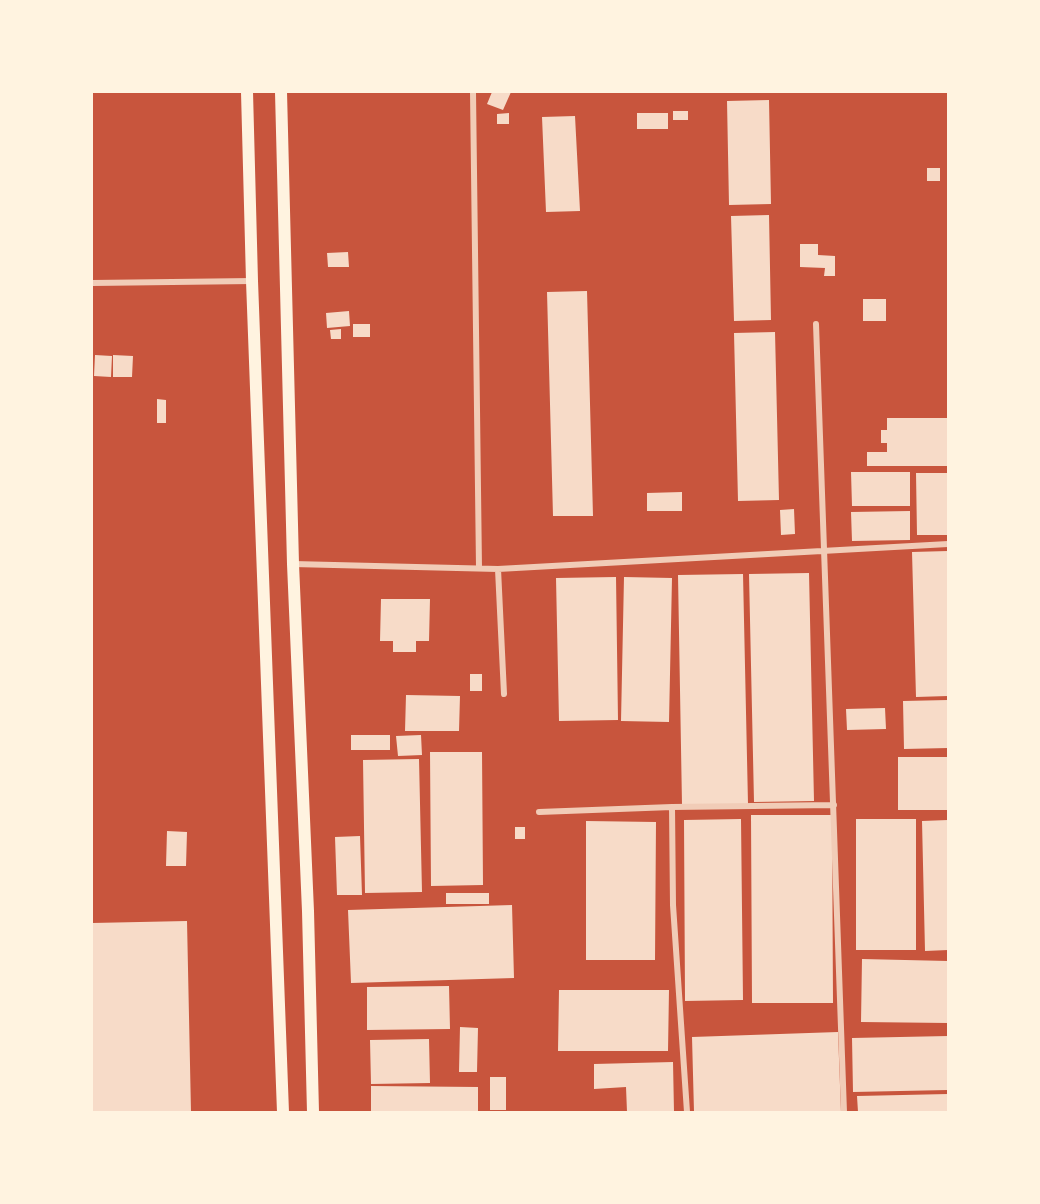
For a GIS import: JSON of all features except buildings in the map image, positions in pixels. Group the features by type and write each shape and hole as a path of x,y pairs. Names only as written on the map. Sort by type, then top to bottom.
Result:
{"main road":[{"path":"247,92 283,1113"},
{"path":"281,92 293,564 308,911 313,1113"}],"street":[{"path":"473,92 479,568"},
{"path":"92,283 252,281"},
{"path":"816,324 844,1113"},
{"path":"293,564 498,569 948,544"},
{"path":"498,569 504,694"},
{"path":"539,812 672,807 834,805"},
{"path":"672,807 673,905 687,1113"}]}
